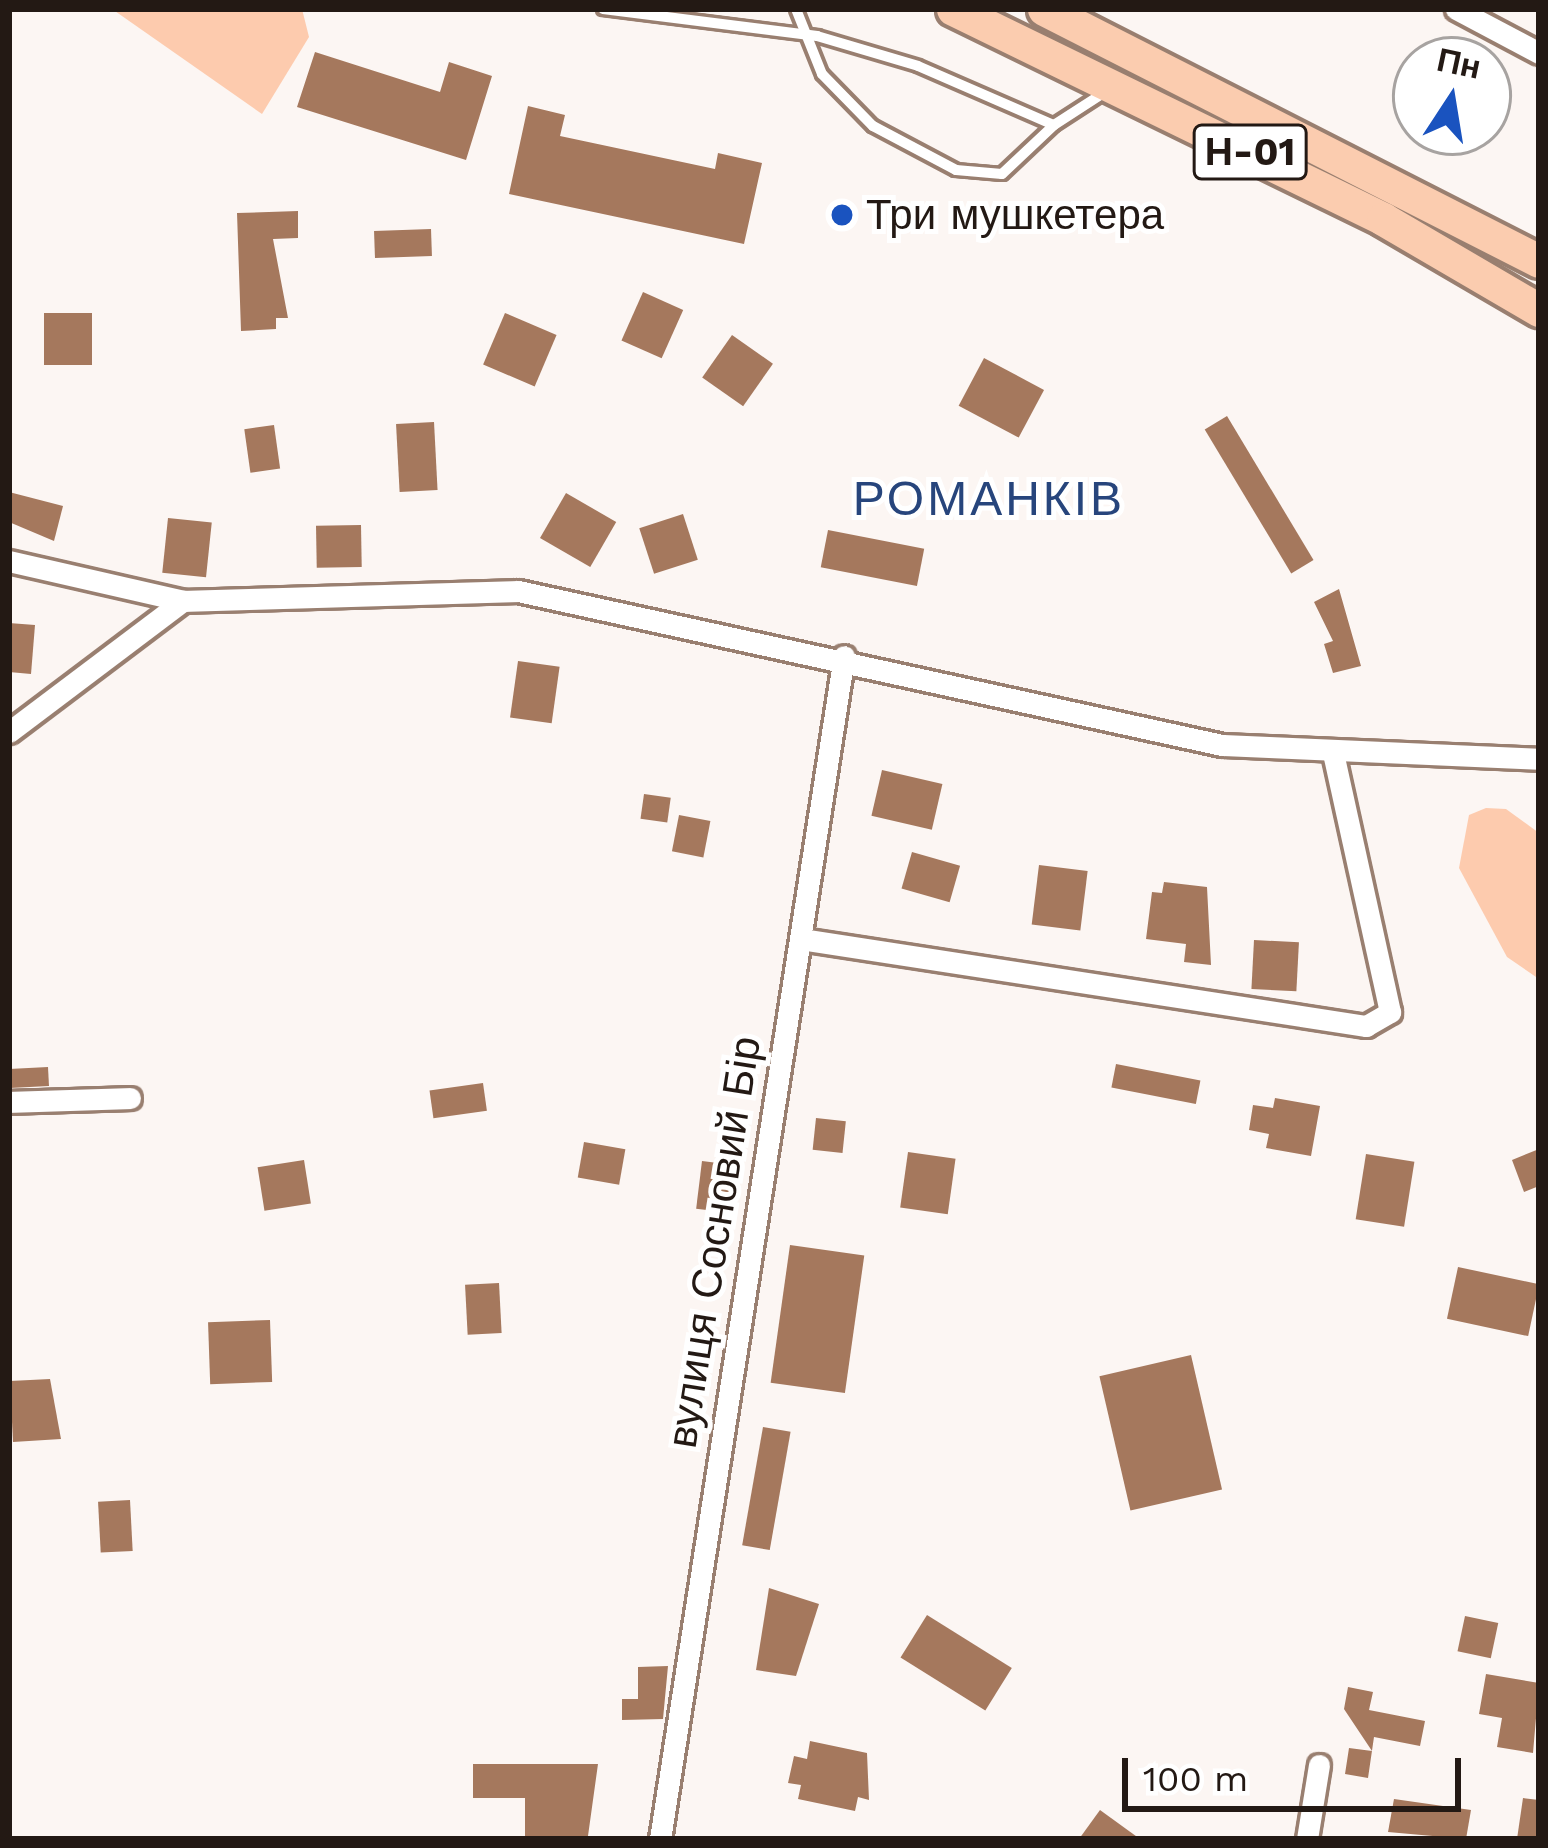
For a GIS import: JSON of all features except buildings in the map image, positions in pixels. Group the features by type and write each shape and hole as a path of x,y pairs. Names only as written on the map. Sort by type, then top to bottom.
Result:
{"main road":[{"name":"Н-01","path":"953,9 1116,84 1539,310"},
{"name":"Н-01","path":"1044,9 1539,260"}],"street":[{"path":"1456,9 1539,53"},
{"path":"9,561 183,601 518,591 844,656 1222,745 1539,760"},
{"path":"9,732 183,601"},
{"name":"вулиця Сосновий Бір","path":"660,1839 844,656"},
{"path":"802,939 1366,1026 1390,1012 1333,753"},
{"path":"9,1102 130,1098"},
{"path":"1307,1839 1319,1765"}],"lane":[{"path":"603,9 807,35 918,66 1054,125"},
{"path":"796,9 822,74 873,126 956,170 1002,174 1054,125 1116,84"}],"shaded area":[{"path":"112,9 302,9 309,37 262,114"},
{"path":"1486,808 1506,809 1539,833 1539,979 1507,957 1459,868 1469,815"}],"place":[{"name":"Три мушкетера","path":"842,215"}],"district":[{"name":"РОМАНКІВ","path":"989,499"}]}
